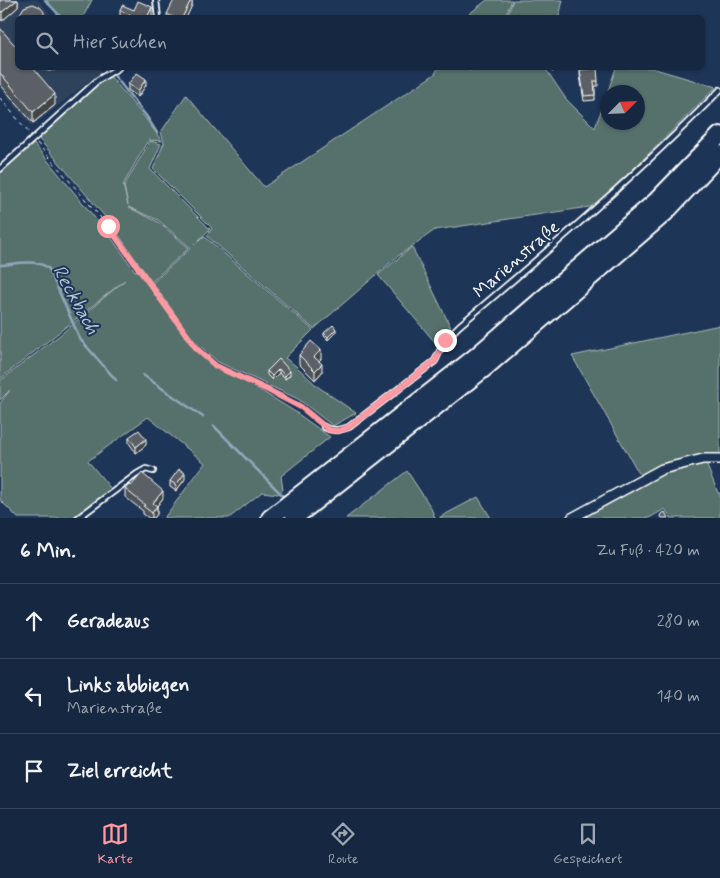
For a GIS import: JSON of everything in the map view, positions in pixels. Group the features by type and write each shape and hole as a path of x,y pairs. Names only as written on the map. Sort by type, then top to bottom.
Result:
{"highway":[{"path":"296,507 475,357 656,201 720,135"},
{"path":"270,518 296,507 485,368 665,212 720,154"}],"street":[{"path":"572,518 662,469 703,459 720,459"}],"lane":[{"path":"156,0 158,15"},
{"path":"0,168 98,80 115,70"},
{"name":"Marienstraße","path":"324,427 329,430 338,431 349,427 435,361 445,340 459,326 638,169 720,90"},
{"path":"78,518 137,474 146,469 152,471"}],"path":[{"path":"0,98 108,226 197,349 216,366 301,407 324,427"}],"shaded area":[{"path":"0,0 38,0 51,15 15,15 15,70 102,71 32,126 0,89"}],"green space":[{"path":"46,0 92,0 84,15 58,15"},
{"path":"487,0 512,0 506,15 468,15"},
{"path":"513,0 563,0 559,15 508,15"},
{"path":"437,70 546,70 566,99 595,128 600,114 600,130 645,130 645,85 610,85 615,70 659,70 716,87 596,206 435,230 398,256 314,329 207,236 212,228 153,169 164,143 161,132 186,95 264,187 435,74"},
{"path":"110,76 162,141 148,140 123,185 128,205 124,186 150,141 161,144 150,169 210,229 191,248 158,220 128,207 158,222 189,248 151,282 111,224 39,139 99,83"},
{"path":"34,144 110,236 135,271 137,270 198,353 216,369 247,382 294,411 330,437 281,476 283,490 278,494 262,492 229,518 164,518 205,463 148,417 88,461 112,490 72,518 18,518 0,500 0,403 10,390 0,400 0,381 61,334 125,280 0,379 0,173"},
{"path":"204,236 313,330 285,358 317,386 356,413 333,426 298,399 218,362 193,340 152,283"},
{"path":"412,247 454,334 439,347 378,275"},
{"path":"720,325 720,457 641,477 572,356"},
{"path":"705,461 718,493 720,493 720,518 671,518 665,509 649,518 578,518 663,472"},
{"path":"407,471 430,506 435,518 346,518"},
{"path":"478,497 491,518 440,518 440,517"}],"building":[{"path":"0,0 17,0 2,12 0,10"},
{"path":"174,0 191,0 184,15 167,14"},
{"path":"138,1 152,7 148,15 131,15 120,10 122,5 134,10"},
{"path":"33,4 40,7 44,15 20,15 24,7"},
{"path":"0,28 15,46 15,70 35,70 55,94 33,112 0,73"},
{"path":"580,70 597,70 598,81 594,81 595,95 584,96"},
{"path":"137,73 146,79 138,91 128,84"},
{"path":"333,325 336,329 328,337 324,333"},
{"path":"311,341 321,350 314,357 322,364 315,371 299,355"},
{"path":"279,359 290,371 285,376 279,369 272,376 267,371"},
{"path":"139,430 146,439 136,447 129,437"},
{"path":"179,469 185,473 176,485 170,481"},
{"path":"142,473 163,491 153,503 157,506 152,513 125,489 129,485 131,486"},
{"path":"665,512 668,518 662,518 660,515"}],"waterway":[{"path":"45,0 59,15"},
{"path":"113,74 147,117 157,133"},
{"name":"Reckbach","path":"0,265 32,263 49,269 80,339 116,380"},
{"name":"Reckbach","path":"143,375 203,417"},
{"name":"Reckbach","path":"214,426 286,499"}],"route":[{"path":"108,226 197,349 216,366 301,407 329,430 338,431 349,427 435,361 445,340"}]}
